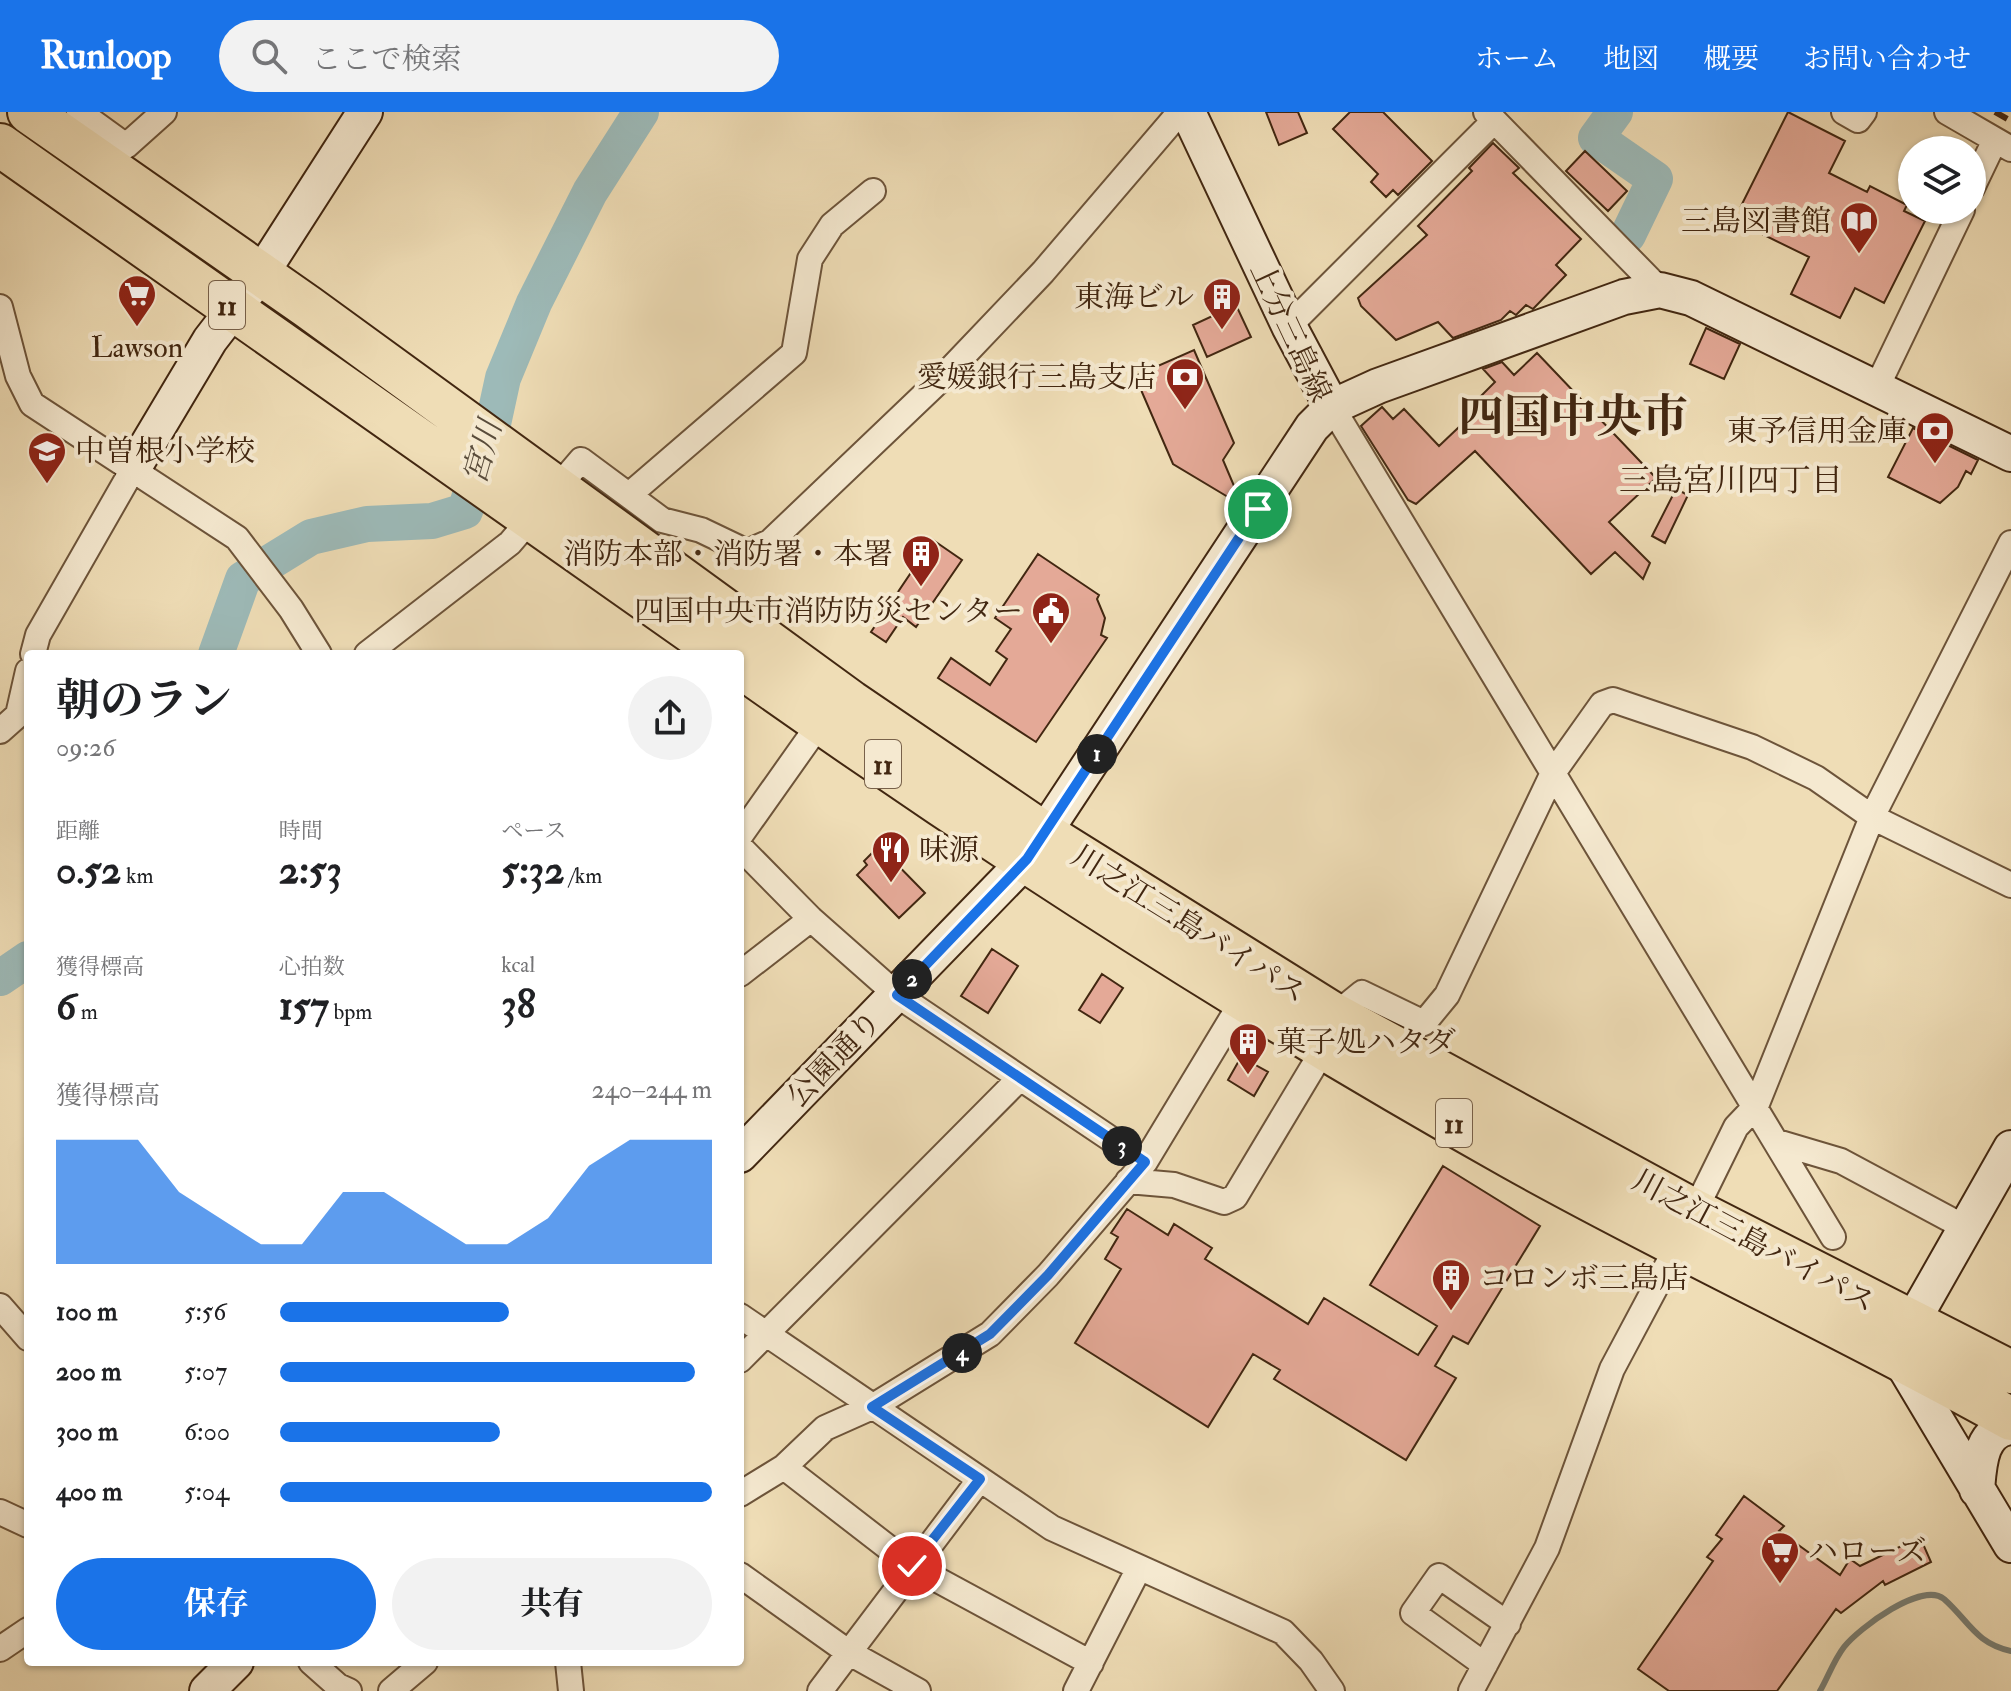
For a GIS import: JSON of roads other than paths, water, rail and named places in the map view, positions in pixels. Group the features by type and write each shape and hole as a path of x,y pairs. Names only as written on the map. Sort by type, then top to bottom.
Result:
{"highway":[{"name":"川之江三島バイパス","path":"29,112 261,274 466,424 504,476 851,702 1036,847 1243,1000 1330,1031"},
{"name":"川之江三島バイパス","path":"0,145 454,465 504,476"},
{"name":"川之江三島バイパス","path":"543,502 718,650"},
{"name":"川之江三島バイパス","path":"744,669 820,723 1036,847 1330,1031 1509,1156 1685,1229 1904,1340 2011,1419"},
{"name":"川之江三島バイパス","path":"1904,1340 2011,1372"}],"street":[{"path":"79,112 126,146 164,112"},
{"path":"34,650 38,635 133,469 233,309 261,274 365,112"},
{"path":"394,646 510,543 581,460 662,520 701,530 747,552 770,542 943,377 1043,272 1180,112"},
{"name":"上分三島線","path":"1036,847 1312,427 1332,407 1289,326 1188,112"},
{"path":"1844,112 1858,120 1864,112"},
{"path":"1947,112 2003,145 1986,169"},
{"path":"1289,326 1490,117 1660,290"},
{"path":"629,495 794,353 810,259 832,225 873,191"},
{"path":"1876,389 1955,224"},
{"path":"1833,1237 1332,407 1378,386 1609,302 1660,290 1691,298 2011,454"},
{"path":"0,307 18,376 32,404 237,538 316,650"},
{"path":"1471,1691 1547,1548 1612,1369 1736,1127 1756,1106 1872,817 2011,543"},
{"path":"0,731 18,715 24,689"},
{"path":"1128,1181 1174,1185 1224,1202 1235,1197 1330,1031 1362,993 1424,1023 1449,992 1553,773 1602,704 1613,700 1752,747 1816,778 1872,817 2011,885"},
{"path":"744,830 820,723"},
{"name":"公園通り","path":"744,1151 1036,847"},
{"path":"744,851 811,919 897,995 1145,1162"},
{"path":"744,971 811,919"},
{"path":"744,1492 784,1467 825,1428 872,1407 990,1334 1048,1275 1145,1162 1243,1000"},
{"path":"744,1356 1019,1079"},
{"path":"1777,1142 1841,1161 1966,1228"},
{"path":"2011,1148 1904,1340 1977,1490 2011,1545"},
{"path":"0,1306 24,1333"},
{"path":"744,1319 1052,1528 1283,1632 1311,1661 1332,1691"},
{"path":"1977,1490 1982,1452 1996,1432 2011,1427"},
{"path":"784,1467 912,1566 1091,1663"},
{"path":"820,1691 980,1479"},
{"path":"0,1512 24,1523"},
{"path":"1076,1691 1139,1568"},
{"path":"1485,1665 1413,1613 1439,1576 1508,1624"},
{"path":"744,1578 848,1652 918,1691"},
{"path":"0,1649 24,1633"},
{"path":"207,1691 232,1666"},
{"path":"316,1666 338,1686 349,1691"},
{"path":"391,1691 420,1666"},
{"path":"568,1666 571,1691"}],"waterway":[{"name":"宮川","path":"217,650 243,579 311,537 367,524 432,521 465,511 493,424 503,378 534,303 590,192 641,112"},
{"path":"1615,112 1596,138 1655,179 1628,235"},
{"name":"宮川","path":"0,978 24,962"},
{"path":"1820,1691 1837,1657 1852,1639 1891,1609 1921,1596 1934,1595 1944,1599 1981,1637 2011,1651"}],"railway":[{"path":"1995,112 2011,121"}],"place":[{"name":"三島図書館","path":"1859,255"},
{"name":"Lawson","path":"137,328"},
{"name":"東海ビル","path":"1222,331"},
{"name":"愛媛銀行三島支店","path":"1185,411"},
{"name":"東予信用金庫","path":"1935,465"},
{"name":"中曽根小学校","path":"47,485"},
{"name":"消防本部・消防署・本署","path":"921,588"},
{"name":"四国中央市消防防災センター","path":"1051,645"},
{"name":"味源","path":"891,884"},
{"name":"菓子処ハタダ","path":"1248,1076"},
{"name":"コロンボ三島店","path":"1451,1312"},
{"name":"ハローズ","path":"1780,1585"}],"district":[{"name":"四国中央市","path":"1573,416"},
{"name":"三島宮川四丁目","path":"1731,480"}]}
